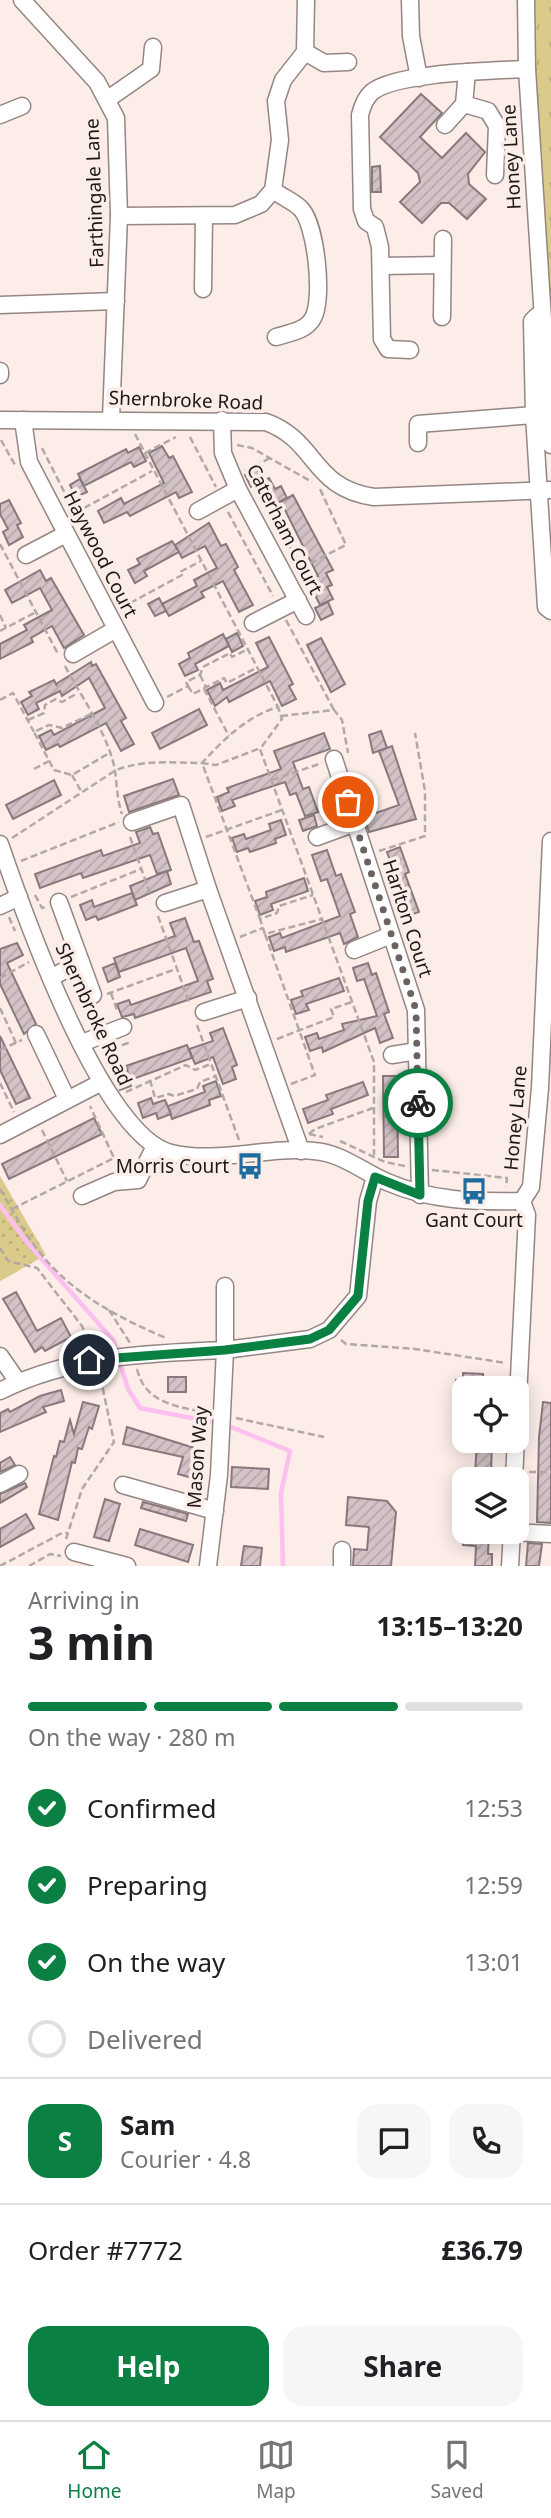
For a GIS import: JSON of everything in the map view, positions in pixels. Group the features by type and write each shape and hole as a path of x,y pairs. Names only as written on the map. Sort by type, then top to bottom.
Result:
{"street":[{"name":"Farthingale Lane","path":"22,0 83,65 108,99 116,118 119,419"},
{"path":"119,216 235,215 261,204 273,190 280,140 276,101 283,80 305,52 306,0"},
{"path":"410,0 411,36 419,78"},
{"name":"Honey Lane","path":"526,0 527,69 551,444"},
{"path":"108,99 151,69 153,47"},
{"path":"305,52 324,63 348,62"},
{"path":"410,349 388,349 382,339 382,266 375,227 366,220 362,209 360,115 364,102 372,92 399,81 467,72 527,69"},
{"path":"445,125 464,104 467,72"},
{"path":"464,104 488,111 493,118 496,126 495,174"},
{"path":"0,115 22,106"},
{"path":"273,190 302,209 314,234 317,297 313,319 301,329 276,337"},
{"path":"203,289 204,216"},
{"path":"442,317 443,239"},
{"path":"382,266 442,265"},
{"path":"0,305 116,301"},
{"name":"Honey Lane","path":"541,312 532,321 534,415 545,491 547,607 551,611"},
{"path":"418,443 418,424 534,415"},
{"name":"Haywood Court","path":"23,419 29,461 155,703"},
{"name":"Shernbroke Road","path":"0,420 266,422 284,428 301,442 326,478 354,494 374,497 545,491"},
{"name":"Caterham Court","path":"222,420 223,453 235,483 306,616"},
{"path":"198,511 221,498 235,483"},
{"path":"26,555 63,527"},
{"path":"253,623 298,600"},
{"path":"73,654 112,622"},
{"name":"Harlton Court","path":"334,759 416,1010 417,1051"},
{"path":"128,825 181,805 301,1151"},
{"path":"317,837 355,823"},
{"name":"Shernbroke Road","path":"6,841 19,897 100,1083 131,1125 154,1147"},
{"name":"Honey Lane","path":"515,1467 527,1215 522,1201 531,1186 548,1008 551,841"},
{"path":"158,904 208,889"},
{"path":"2,906 19,897"},
{"path":"59,902 95,997"},
{"path":"354,950 391,935"},
{"path":"52,976 81,962"},
{"path":"204,1012 248,998"},
{"path":"82,1043 123,1027"},
{"path":"36,1034 67,1099"},
{"path":"393,1055 417,1051 420,1195"},
{"path":"0,1135 100,1083"},
{"path":"82,1196 114,1182 138,1180 154,1147 189,1155 316,1151 342,1158 375,1177 420,1195 475,1202 522,1201"},
{"path":"0,1391 18,1382 131,1356 225,1350 310,1339 329,1330 358,1296 368,1201 375,1177"},
{"name":"Mason Way","path":"208,1566 222,1415 225,1286"},
{"path":"0,1356 18,1382"},
{"path":"0,1484 19,1474"},
{"path":"123,1485 215,1511"},
{"path":"529,1533 551,1534"},
{"path":"510,1566 511,1544"},
{"path":"73,1553 127,1566"}],"path":[{"path":"6,841 116,769 164,760 216,765 260,749 274,732 281,716 145,453 119,419"},
{"path":"181,420 280,609 342,720 350,752 271,780"},
{"path":"145,453 177,437"},
{"path":"222,441 252,448 319,489 346,545 302,568"},
{"path":"235,483 270,458"},
{"path":"63,527 154,470"},
{"path":"112,622 182,575 180,572 201,561"},
{"path":"0,631 36,612"},
{"path":"0,615 6,628"},
{"path":"229,736 200,675 203,667 230,653 232,657 248,649"},
{"path":"200,675 186,682 193,694 224,678 227,683 257,667"},
{"path":"155,703 188,686"},
{"path":"0,700 13,693 54,770 72,775 111,752"},
{"path":"28,720 44,713 45,705 56,699 62,702 79,693"},
{"path":"202,764 229,736 266,711 278,707"},
{"path":"281,716 334,709"},
{"path":"34,732 49,725 62,728 90,714"},
{"path":"366,856 425,836 425,791 415,733"},
{"path":"260,749 374,1062 374,1155"},
{"path":"34,769 49,761"},
{"path":"202,764 315,1075 279,1088"},
{"path":"116,769 117,800 128,825 141,869 158,904 177,969 244,1153"},
{"path":"72,775 81,792"},
{"path":"193,841 282,810"},
{"path":"21,861 128,825"},
{"path":"19,897 33,893 42,908 141,869"},
{"path":"260,919 277,913 279,905 313,895"},
{"path":"2,906 19,940"},
{"path":"265,933 322,919"},
{"path":"227,941 263,928"},
{"path":"0,978 29,963 24,951"},
{"path":"70,1017 85,1010 95,997 177,969"},
{"path":"111,993 123,1027"},
{"path":"264,1044 334,1017 331,1009 352,1002"},
{"path":"0,1008 16,1043"},
{"path":"0,1050 36,1034"},
{"path":"109,1098 139,1088 149,1080 186,1065 195,1070 211,1064"},
{"path":"149,1080 155,1098 197,1089 200,1082 216,1076"},
{"path":"0,1083 20,1124"},
{"path":"12,1209 114,1158 83,1091"},
{"path":"309,1134 315,1129 373,1108"},
{"path":"35,1116 67,1181"},
{"path":"0,1189 40,1253 69,1284 109,1310 169,1340"},
{"path":"0,1248 8,1261 37,1268 82,1326 101,1362 114,1442 82,1489 68,1533 73,1553 60,1556 50,1554 29,1566"},
{"path":"109,1310 129,1341 131,1356 142,1384 162,1402 324,1437"},
{"path":"329,1330 346,1344 415,1349 520,1367"},
{"path":"529,1473 551,1472"},
{"path":"0,1566 62,1532 68,1533"}],"green space":[{"path":"531,0 551,0 551,336"},
{"path":"0,1176 46,1255 0,1281"},
{"path":"0,1235 20,1270 0,1281"}],"building":[{"path":"421,94 442,113 420,137 442,158 466,133 485,152 468,174 469,184 486,199 467,219 449,203 441,203 422,223 400,202 420,182 418,173 380,137"},
{"path":"380,166 381,192 372,192 372,167"},
{"path":"162,446 169,458 173,456 192,492 179,498 176,492 130,516 127,512 104,523 98,511 121,498 124,504 164,483 149,453"},
{"path":"139,447 146,461 134,467 131,462 84,486 78,474 126,449 128,453"},
{"path":"257,469 263,481 269,478 275,489 281,486 287,498 275,504 269,493 263,496 257,484 251,487 245,475"},
{"path":"80,479 87,492 76,497 70,485"},
{"path":"293,495 333,570 326,573 332,585 327,587 333,599 320,605 314,593 319,591 313,578 318,576 281,502"},
{"path":"9,500 21,523 17,525 23,537 9,545 3,532 8,529 0,514 0,504"},
{"path":"209,523 221,546 226,544 238,567 234,570 253,605 239,612 223,581 201,592 204,597 169,616 162,604 197,586 194,580 217,568 205,546 182,558 175,545"},
{"path":"172,541 179,552 144,571 147,576 135,583 128,570 140,564 137,559"},
{"path":"40,570 46,581 51,578 84,635 64,648 52,626 31,638 33,642 0,659 0,644 27,630 24,625 52,610 40,588 12,603 5,590"},
{"path":"159,598 166,611 155,616 148,604"},
{"path":"328,602 333,614 321,620 315,608"},
{"path":"237,633 243,646 232,652 226,639"},
{"path":"223,634 229,646 195,664 198,670 185,676 179,664 190,658 188,653"},
{"path":"269,637 293,684 289,686 296,699 282,706 270,681 229,702 227,697 215,706 207,690 220,683 223,690 268,667 256,643"},
{"path":"321,638 345,684 331,692 307,645"},
{"path":"91,662 92,666 96,664 126,718 121,721 134,744 121,751 106,723 60,747 58,744 46,750 39,736 51,730 54,735 105,708 89,678 62,696 60,691 36,703 39,709 28,715 21,702 32,696 29,692 54,680 56,684"},
{"path":"199,709 207,725 160,749 152,733"},
{"path":"381,731 387,748 373,753 369,735"},
{"path":"324,733 330,749 293,762 303,789 309,787 318,812 305,816 296,793 290,795 285,782 232,800 235,806 222,811 217,797 229,792 227,788 281,769 274,751"},
{"path":"392,746 416,819 369,832 364,817 399,805 379,751"},
{"path":"173,779 179,795 129,812 124,796"},
{"path":"54,780 61,795 13,819 6,805"},
{"path":"314,815 317,826 303,831 299,820"},
{"path":"281,820 286,835 275,839 276,843 250,852 248,848 237,852 232,838 244,834 246,839 271,830 269,824"},
{"path":"150,827 153,834 158,833 171,870 157,874 150,855 83,878 81,873 40,888 35,874 101,850 103,856 140,843 136,832"},
{"path":"400,847 409,872 405,874 419,912 404,917 390,879 396,877 387,852"},
{"path":"327,850 336,876 341,874 355,912 350,914 358,937 344,944 340,933 286,952 285,947 274,951 269,937 280,933 282,938 340,916 327,879 321,881 312,855"},
{"path":"167,871 171,884 135,900 130,886"},
{"path":"304,878 308,891 271,904 273,910 260,915 255,901 267,897 266,892"},
{"path":"132,893 137,905 98,920 96,916 86,920 80,905 92,900 94,907"},
{"path":"185,918 194,942 199,941 213,979 207,981 211,992 135,1018 134,1014 122,1017 117,1004 129,1000 131,1005 198,981 186,948 119,972 114,958 175,936 170,923"},
{"path":"17,943 23,955 7,963 36,1024 24,1034 0,984 0,949"},
{"path":"115,963 120,977 108,982 103,968"},
{"path":"368,963 372,975 376,973 389,1012 384,1014 393,1038 380,1043 375,1028 323,1052 322,1047 310,1051 305,1037 317,1033 319,1039 344,1030 342,1024 377,1016 364,979 357,981 353,968"},
{"path":"339,978 344,991 306,1004 309,1010 296,1014 291,1000 303,996 301,991"},
{"path":"223,1028 237,1065 232,1067 236,1079 223,1084 213,1057 195,1064 189,1049 213,1041 210,1033"},
{"path":"0,1036 30,1098 16,1104 0,1070"},
{"path":"187,1045 192,1058 130,1080 126,1066"},
{"path":"127,1072 131,1086 120,1090 115,1076"},
{"path":"383,1076 397,1076 398,1157 384,1157"},
{"path":"216,1081 221,1096 209,1100 210,1105 172,1119 168,1106 205,1092 203,1086"},
{"path":"363,1082 368,1095 331,1109 333,1114 308,1123 303,1109 328,1100 326,1095"},
{"path":"151,1098 153,1104 165,1100 171,1114 158,1119 156,1113 143,1118 138,1103"},
{"path":"94,1118 102,1134 9,1179 2,1164"},
{"path":"16,1292 37,1331 61,1318 71,1337 45,1351 42,1347 35,1352 3,1299"},
{"path":"463,1373 483,1374 483,1376 463,1376"},
{"path":"168,1377 186,1377 186,1392 168,1392"},
{"path":"61,1390 64,1401 43,1407 46,1412 0,1432 0,1413 8,1409 10,1412 40,1396"},
{"path":"83,1402 99,1406 92,1429 89,1427 82,1449 78,1448 75,1463 72,1462 58,1520 39,1514 54,1456 56,1457 60,1441 64,1442 70,1420 74,1434"},
{"path":"543,1402 551,1403 551,1523 537,1522 539,1437"},
{"path":"127,1427 204,1451 196,1479 178,1474 183,1457 123,1444"},
{"path":"476,1453 492,1453 491,1467 475,1467"},
{"path":"10,1457 15,1465 0,1472 0,1463"},
{"path":"232,1467 269,1469 268,1489 231,1487"},
{"path":"25,1483 27,1487 0,1503 0,1494"},
{"path":"348,1497 387,1501 396,1512 391,1566 353,1566 354,1549 367,1550 369,1527 346,1525"},
{"path":"105,1499 120,1504 109,1541 94,1537"},
{"path":"143,1502 188,1514 186,1521 141,1508"},
{"path":"26,1514 34,1528 0,1547 0,1529"},
{"path":"140,1529 193,1545 188,1562 135,1545"},
{"path":"488,1544 492,1566 475,1566 476,1546 463,1545"},
{"path":"528,1544 542,1544 539,1566 526,1566"},
{"path":"244,1546 262,1548 260,1566 241,1566"}],"waterway":[{"path":"0,1205 26,1241 113,1340 128,1389 140,1408 217,1423"},
{"path":"226,1425 290,1451 281,1493 283,1566"}],"way so far":[{"path":"348,802 416,1010 418,1103"}],"place":[{"name":"Morris Court","path":"250,1166"},
{"name":"Gant Court","path":"474,1191"}],"route":[{"path":"89,1360 152,1353 225,1350 310,1339 329,1330 358,1296 368,1201 375,1177 420,1195 418,1103"}]}
